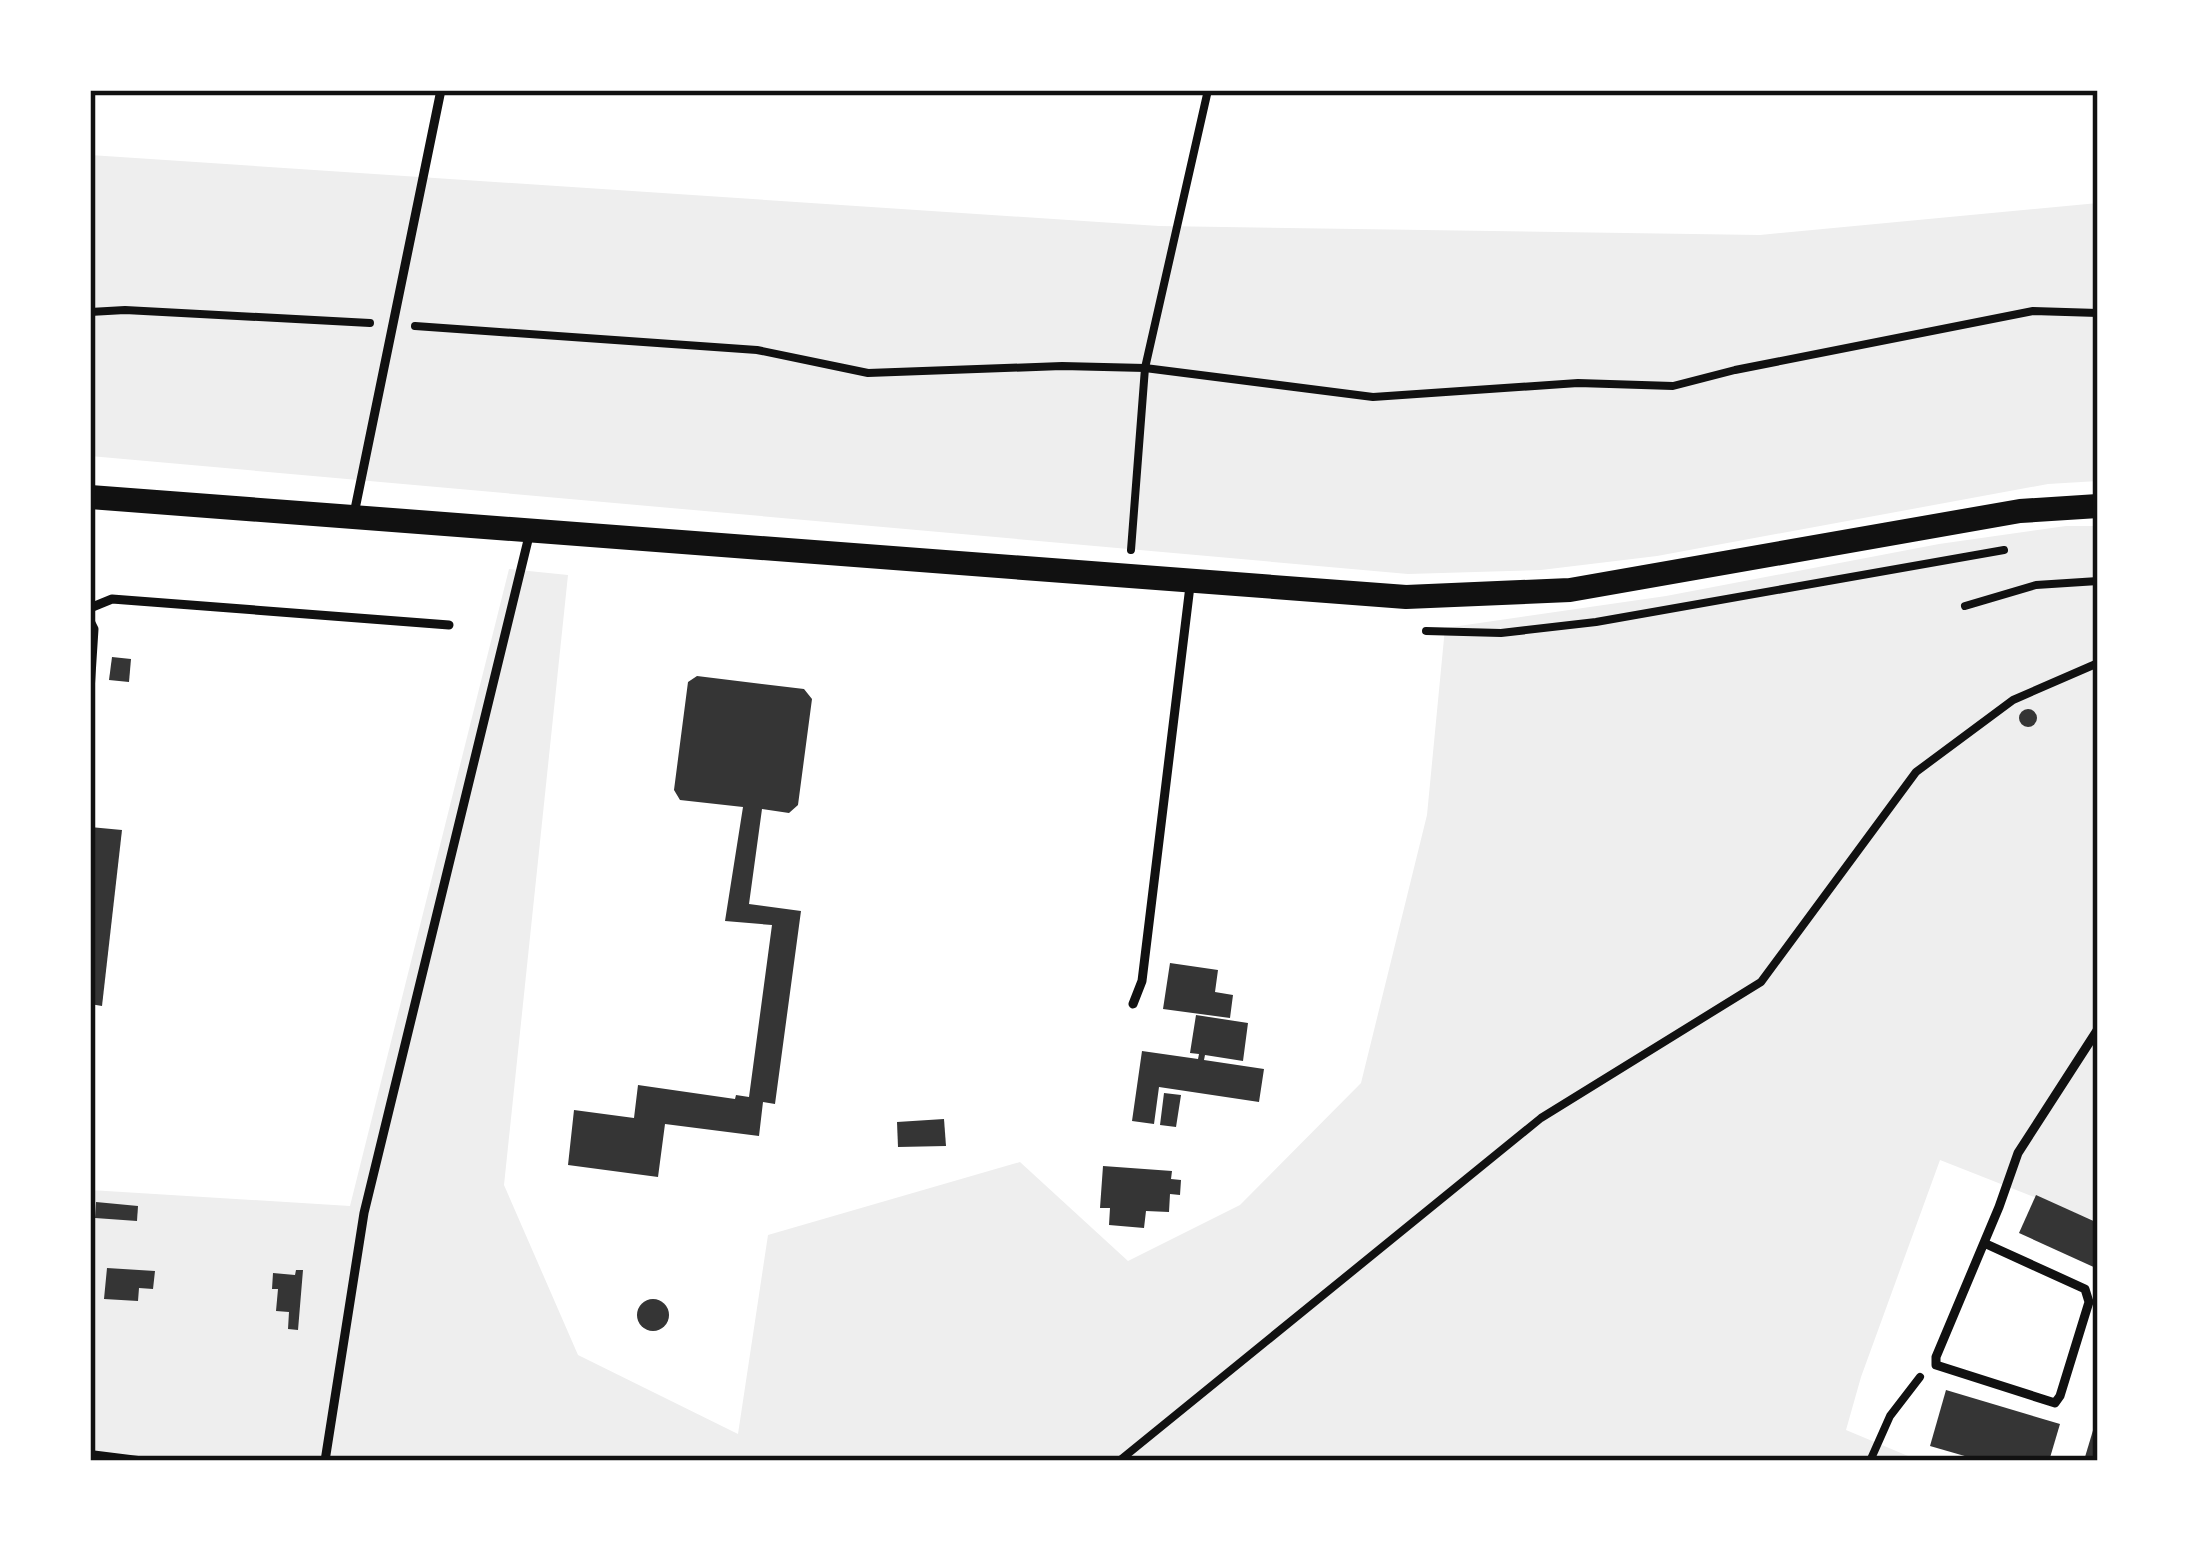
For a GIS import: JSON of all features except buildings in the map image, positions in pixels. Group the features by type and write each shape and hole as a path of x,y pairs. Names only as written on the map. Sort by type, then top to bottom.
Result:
{"main road":[{"path":"90,497 1406,597 1570,590 2020,512 2098,506"}],"lane":[{"path":"353,516 441,90"},
{"path":"326,1461 364,1213 530,530"},
{"path":"1133,1004 1142,981 1191,580"},
{"path":"90,608 112,599 449,625"},
{"path":"90,621 94,629 90,691"},
{"path":"1984,1243 2085,1289 2089,1301 2055,1403 1936,1365 1936,1357 2018,1153 2098,1029"}],"path":[{"path":"1129,576 1145,368 1208,90"},
{"path":"90,313 125,310 391,324 757,350 868,373 1145,368 1373,397 1578,383 1673,386 2033,311 2098,313"},
{"path":"1965,605 2036,585 2098,581"},
{"path":"1119,1461 1540,1118 1761,982 1916,772 2013,700 2098,663"},
{"path":"1870,1461 1890,1416 1936,1357"},
{"path":"90,1454 146,1461"}],"shaded area":[{"path":"90,155 1159,226 1760,235 2098,203 2098,481 2048,484 1657,556 1541,570 1408,574 90,456"},
{"path":"2098,526 2098,1222 1940,1160 1846,1430 1920,1461 90,1461 90,1190 350,1206 509,569 568,575 504,1185 578,1355 738,1434 768,1235 1020,1162 1128,1261 1240,1205 1361,1083 1427,815 1445,628 1666,596 1939,544"}]}
